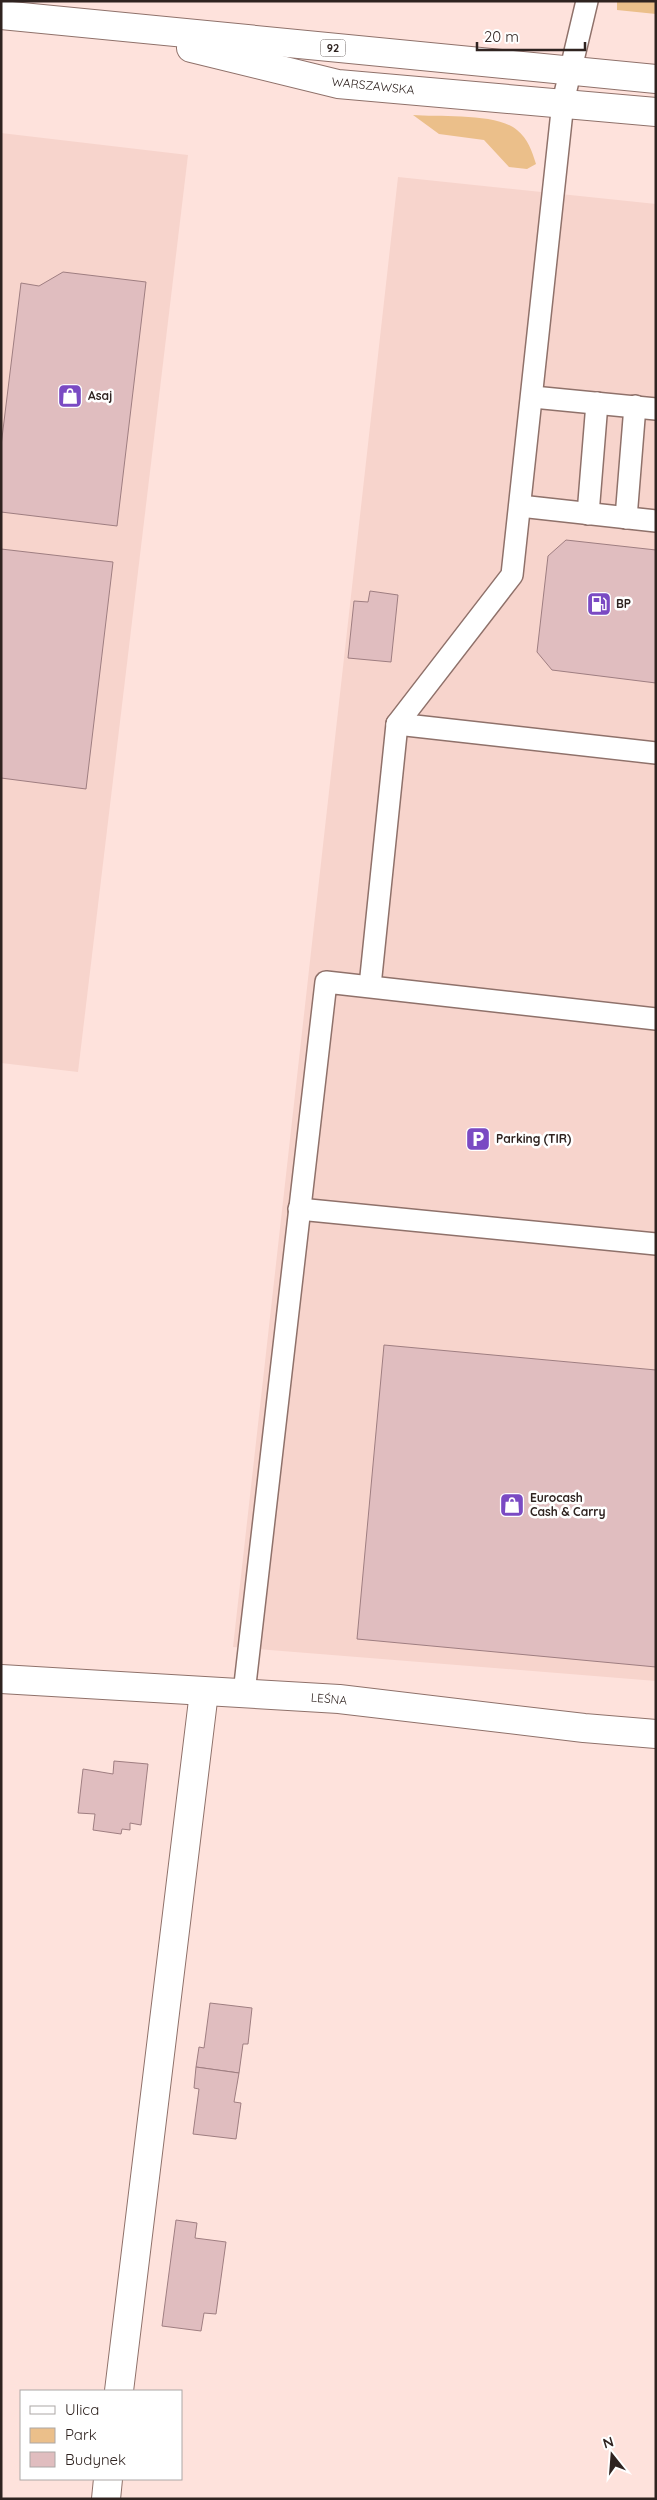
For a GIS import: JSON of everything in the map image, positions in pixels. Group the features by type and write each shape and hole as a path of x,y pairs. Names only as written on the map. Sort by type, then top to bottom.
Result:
{"street":[{"name":"WARSZAWSKA","path":"1,14 656,79"},
{"name":"WARSZAWSKA","path":"97,24 338,84 563,102 656,112"},
{"name":"LEŚNA","path":"1,1679 339,1699 584,1728 656,1734"},
{"path":"119,2390 204,1692"},
{"path":"106,2499 108,2480"}],"lane":[{"path":"370,986 397,724 512,575 533,396 563,102 587,1"},
{"path":"533,396 656,409"},
{"path":"588,514 597,403"},
{"path":"626,518 635,406"},
{"path":"520,506 656,522"},
{"path":"397,724 656,753"},
{"path":"244,1693 326,982 656,1019"},
{"path":"299,1209 656,1244"}],"shaded area":[{"path":"1,133 188,155 78,1072 1,1063"},
{"path":"398,177 656,204 656,1681 233,1647"}],"green space":[{"path":"617,1 656,1 656,14 617,10"},
{"path":"413,115 483,118 508,125 517,130 527,141 536,164 527,169 509,167 484,140 439,134"}],"building":[{"name":"Asaj","path":"63,272 146,282 117,526 1,512 1,446 21,283 39,286"},
{"name":"BP","path":"566,540 656,550 656,683 552,670 537,652 548,556"},
{"path":"1,549 113,562 86,789 1,778"},
{"path":"370,591 398,595 391,662 348,658 354,601 368,602"},
{"name":"Eurocash Cash & Carry","path":"384,1345 656,1370 656,1667 357,1639"},
{"path":"114,1761 148,1764 141,1825 130,1823 130,1830 122,1829 121,1834 93,1830 95,1814 78,1813 83,1769 113,1774"},
{"path":"210,2003 252,2008 248,2044 243,2044 239,2073 196,2067 199,2047 204,2048"},
{"path":"196,2067 239,2073 234,2102 241,2103 236,2139 193,2134 199,2089 194,2088"},
{"path":"176,2220 197,2223 195,2238 226,2242 216,2314 204,2313 201,2331 162,2326"}],"place":[{"name":"Asaj","path":"70,396"},
{"name":"BP","path":"599,604"},
{"name":"Parking (TIR)","path":"478,1139"},
{"name":"Eurocash Cash & Carry","path":"512,1505"}]}
